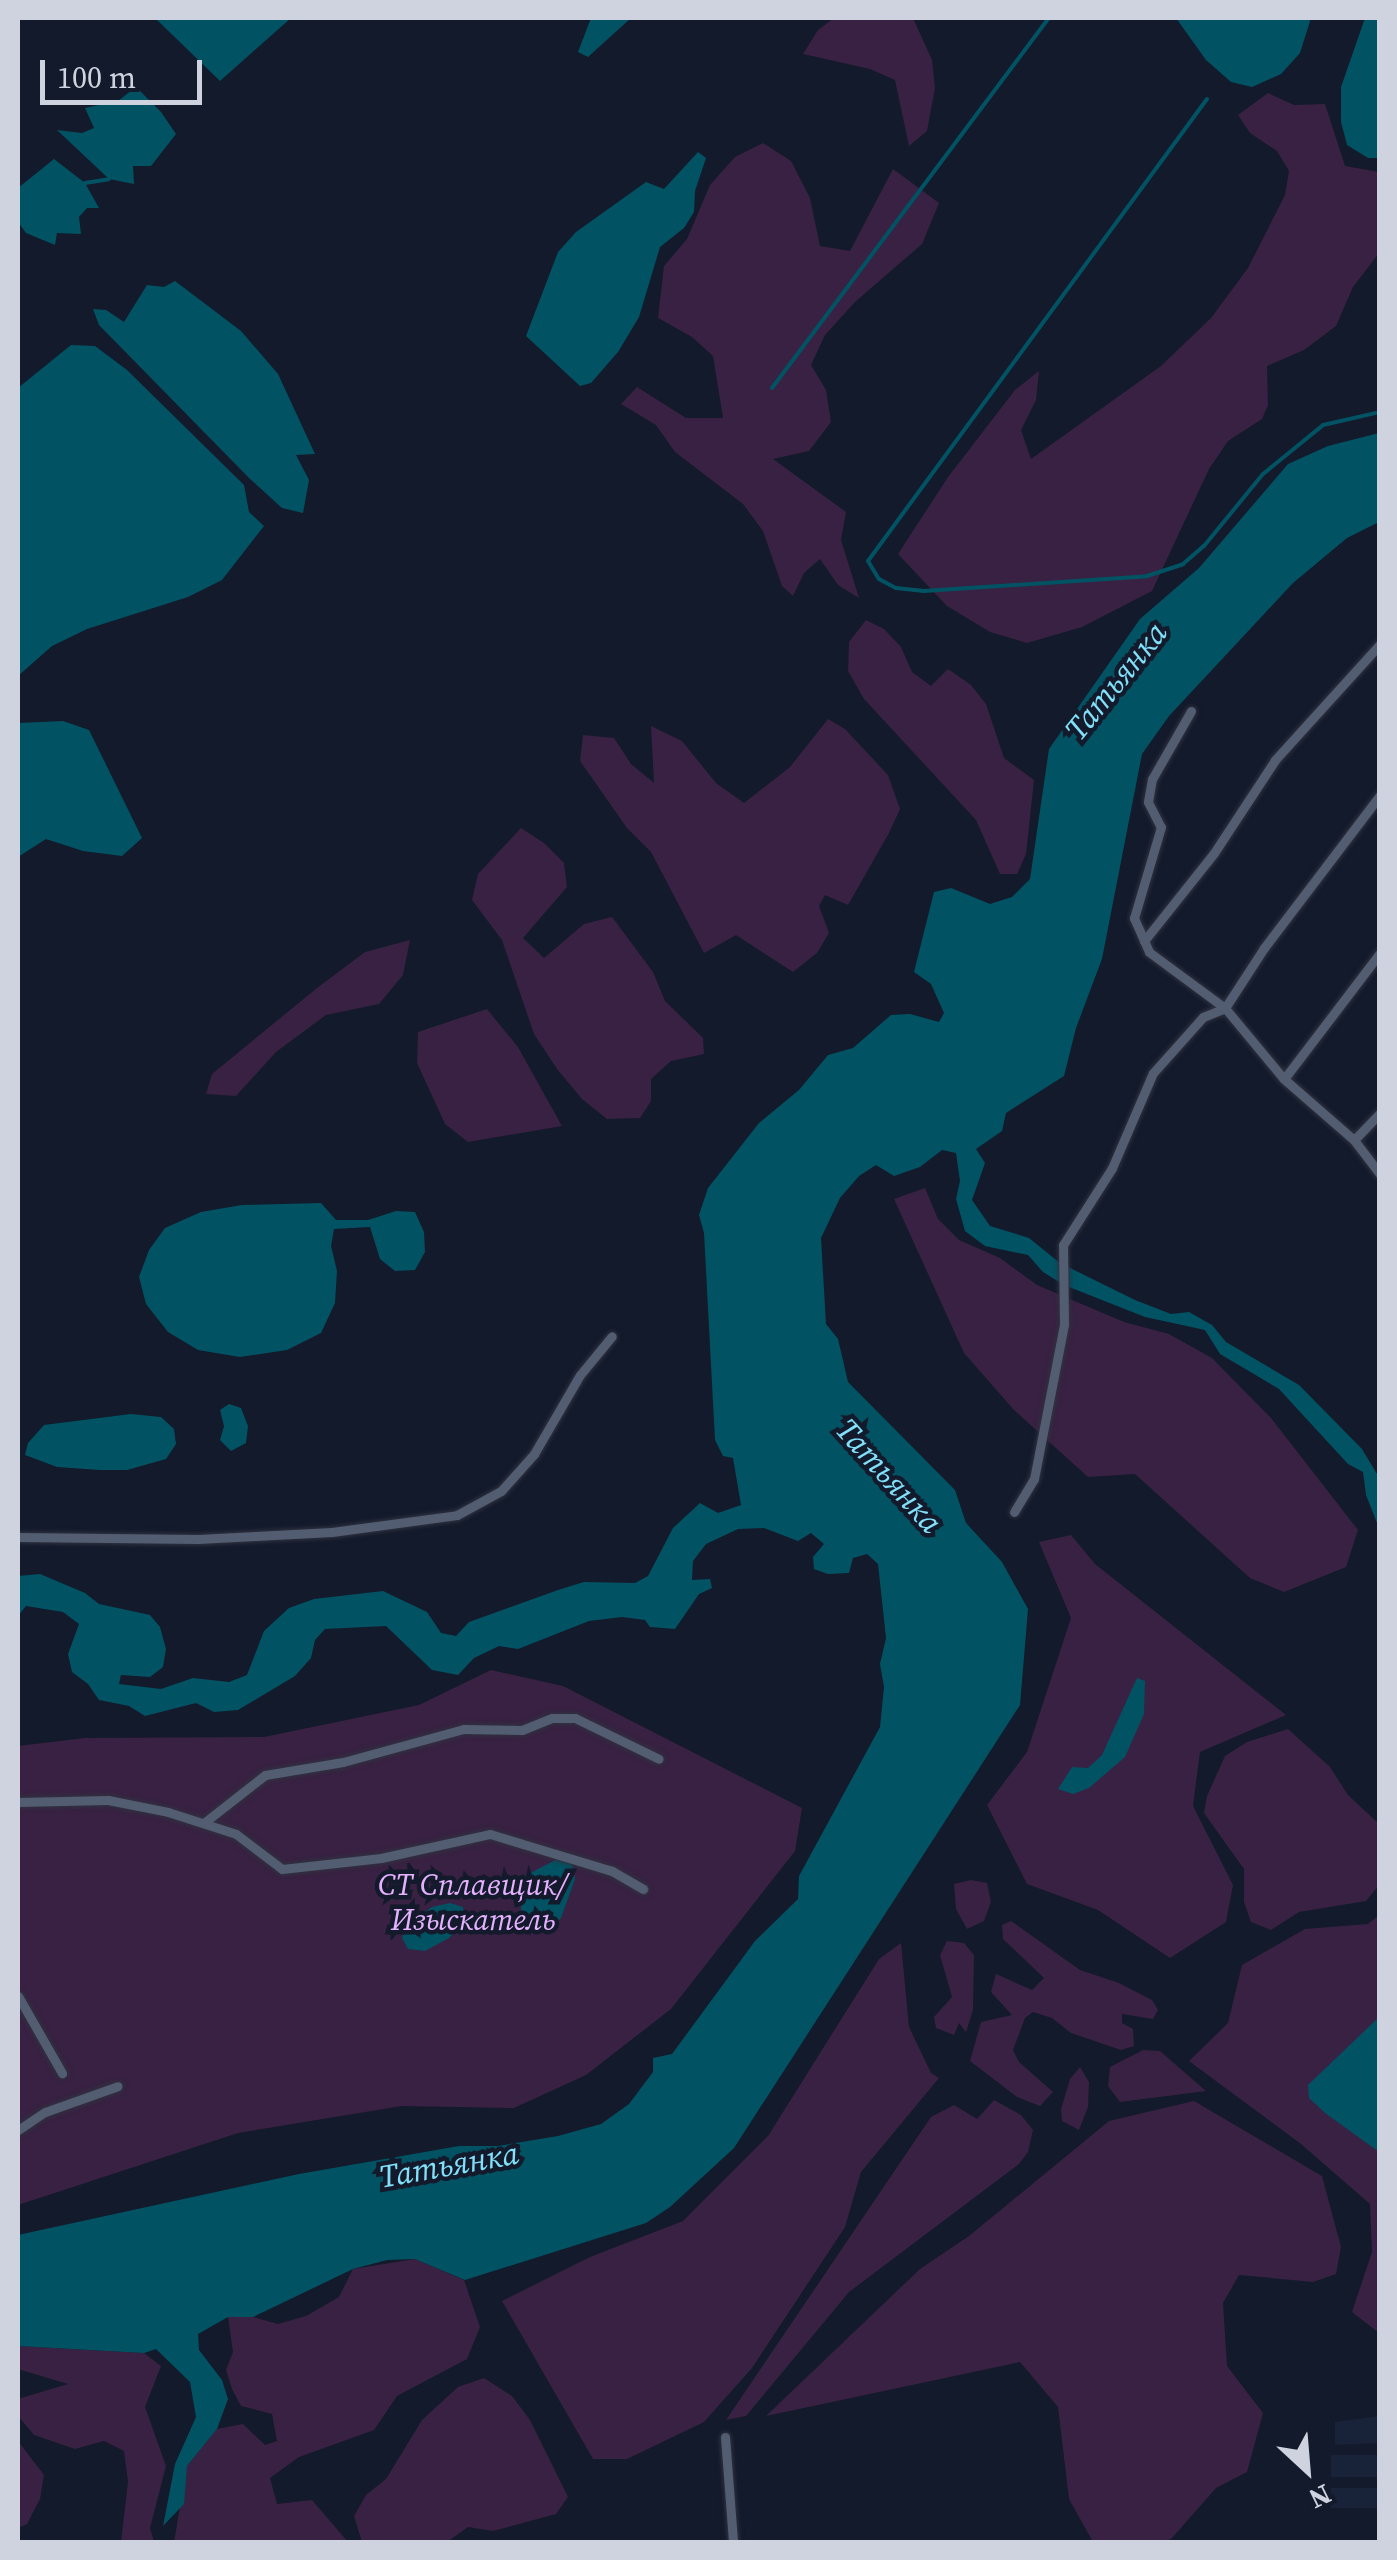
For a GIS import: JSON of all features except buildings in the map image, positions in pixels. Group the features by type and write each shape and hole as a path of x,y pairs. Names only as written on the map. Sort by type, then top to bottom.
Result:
{"street":[{"path":"1144,940 1214,853 1275,760 1380,644"},
{"path":"1191,712 1152,779 1148,802 1161,827 1134,918 1148,952 1225,1008 1284,1080 1354,1140 1380,1174"},
{"path":"1014,1512 1034,1479 1064,1324 1063,1246 1112,1168 1154,1073 1203,1017 1225,1008 1264,948 1380,795"},
{"path":"1284,1080 1380,954"},
{"path":"1354,1140 1380,1113"},
{"path":"18,1537 198,1539 332,1532 457,1515 501,1491 534,1454 580,1375 612,1336"},
{"path":"205,1822 265,1776 343,1762 464,1730 522,1730 552,1718 575,1718 659,1759"},
{"path":"18,1802 108,1800 205,1822 236,1834 282,1869 381,1858 490,1834 612,1871 643,1889"},
{"path":"18,1996 62,2072"},
{"path":"18,2130 45,2112 118,2086"},
{"path":"725,2437 733,2542"}],"shaded area":[{"path":"1379,2416 1379,2443 1335,2445 1335,2422"},
{"path":"1331,2455 1379,2455 1379,2477 1331,2477"},
{"path":"1331,2488 1379,2488 1379,2508 1331,2508"}],"green space":[{"path":"834,18 913,18 932,60 935,88 927,131 909,146 895,80 870,69 803,54 818,30"},
{"path":"1268,93 1294,105 1325,104 1345,166 1379,172 1379,253 1353,287 1336,326 1304,350 1267,366 1268,405 1262,419 1228,441 1209,469 1152,591 1082,627 1027,643 990,632 947,606 898,554 948,477 1015,390 1039,371 1036,400 1021,430 1031,459 1161,366 1211,318 1248,268 1285,195 1289,171 1277,151 1250,133 1238,115"},
{"path":"763,143 791,161 810,198 820,246 850,251 893,169 939,203 922,244 855,302 825,335 811,365 826,390 831,422 809,451 773,459 846,512 841,540 859,598 838,585 820,559 804,573 793,596 782,586 763,531 743,504 675,452 656,425 621,404 637,387 686,418 723,418 713,356 692,337 658,318 664,266 687,239 710,185 735,157"},
{"path":"866,620 884,629 901,647 912,672 931,686 948,669 971,685 986,704 1004,758 1034,780 1026,854 1017,874 1000,874 976,820 864,699 848,671 849,642"},
{"path":"828,719 845,729 888,775 900,809 889,833 848,905 825,895 819,906 829,933 817,953 793,972 736,935 704,953 651,852 627,828 580,761 583,735 614,738 631,764 654,783 651,726 682,741 716,783 744,803 790,767"},
{"path":"521,828 564,863 567,887 523,938 544,958 584,924 612,917 653,972 665,1001 703,1038 704,1054 671,1061 651,1079 651,1101 640,1118 607,1119 582,1099 557,1069 534,1034 502,940 472,900 478,874"},
{"path":"410,940 403,975 379,1004 326,1015 276,1052 236,1096 206,1094 212,1074 317,988 365,952"},
{"path":"487,1009 518,1047 562,1126 468,1142 445,1124 417,1063 418,1032"},
{"path":"925,1188 938,1219 959,1240 1000,1258 1037,1285 1124,1322 1169,1334 1212,1358 1271,1418 1358,1530 1346,1567 1284,1592 1250,1578 1135,1474 1088,1477 1014,1410 964,1353 894,1199"},
{"path":"1071,1535 1095,1564 1286,1715 1200,1752 1193,1806 1233,1885 1226,1922 1170,1958 1098,1910 1027,1884 987,1805 1027,1752 1071,1618 1039,1542"},
{"name":"СТ Сплавщик/ Изыскатель","path":"491,1670 563,1686 802,1808 795,1851 671,2009 586,2075 514,2108 402,2106 238,2133 18,2205 18,1746 85,1738 264,1737 419,1705"},
{"path":"1288,1729 1330,1767 1348,1795 1379,1824 1379,1885 1366,1901 1299,1912 1271,1930 1251,1922 1244,1902 1244,1869 1204,1813 1207,1796 1225,1756 1247,1742"},
{"path":"971,1880 987,1883 991,1902 984,1921 967,1929 956,1909 954,1884"},
{"path":"1379,1915 1379,2333 1352,2312 1372,2252 1370,2204 1301,2144 1189,2061 1228,2023 1242,1965 1305,1929 1368,1924"},
{"path":"1011,1921 1080,1970 1119,1983 1152,2000 1158,2010 1153,2019 1122,2014 1122,2023 1133,2029 1134,2046 1121,2050 1071,2033 1052,2018 1033,2012 1025,2018 1013,2050 1019,2062 1053,2092 1040,2106 1017,2097 970,2061 981,2022 1012,2015 991,1992 996,1974 1032,1990 1044,1978 1003,1939 1002,1925"},
{"path":"947,1941 964,1943 974,1955 973,2010 966,2032 959,2023 954,2035 936,2028 934,2017 952,1997 940,1955"},
{"path":"901,1943 909,2027 931,2073 939,2078 861,2172 845,2227 752,2368 704,2422 627,2459 593,2459 502,2301 590,2257 683,2221 768,2136 879,1959"},
{"path":"1143,2050 1160,2051 1206,2091 1120,2102 1108,2086 1110,2067"},
{"path":"1080,2067 1089,2082 1088,2107 1079,2130 1062,2121 1061,2109 1070,2079"},
{"path":"994,2100 1021,2115 1033,2130 1028,2152 1019,2164 849,2292 746,2416 726,2420 931,2117 954,2105 977,2119"},
{"path":"1194,2101 1322,2176 1341,2247 1336,2274 1313,2282 1239,2275 1223,2303 1227,2366 1263,2413 1247,2472 1216,2488 1172,2538 1165,2542 1093,2542 1069,2499 1058,2407 1020,2362 766,2416 920,2269 969,2236 1109,2121"},
{"path":"415,2259 464,2280 480,2327 467,2359 397,2396 374,2430 299,2457 270,2478 277,2504 312,2500 348,2542 174,2542 187,2466 217,2429 243,2424 265,2445 277,2441 272,2414 241,2406 232,2389 226,2370 233,2352 228,2317 253,2317 278,2324 306,2316 339,2297 353,2269"},
{"path":"18,2346 144,2353 161,2366 145,2407 166,2466 150,2528 154,2542 121,2542 128,2482 124,2451 104,2441 75,2449 34,2435 18,2416 18,2399 68,2384 18,2369"},
{"path":"484,2378 512,2396 530,2420 568,2497 556,2514 493,2531 468,2527 447,2542 362,2542 354,2516 366,2495 386,2479 422,2420 458,2387"},
{"path":"18,2441 44,2475 40,2499 27,2524 18,2528"}],"water":[{"path":"155,18 291,18 220,81"},
{"path":"591,18 631,18 588,57 578,52"},
{"path":"1176,18 1311,18 1300,53 1281,74 1252,87 1231,82 1206,60"},
{"path":"1365,18 1379,18 1379,158 1368,158 1347,145 1341,122 1341,87"},
{"path":"136,87 176,134 151,166 133,166 134,184 109,179 57,130 82,133 94,128 85,108 118,101"},
{"path":"698,152 706,158 695,191 694,212 684,228 660,247 639,317 618,352 591,383 580,386 526,336 558,252 576,232 646,182 664,189"},
{"path":"54,159 85,183 99,208 87,208 79,217 81,234 57,233 55,245 26,233 18,222 18,188"},
{"path":"175,281 241,331 278,374 315,454 296,455 309,480 303,513 282,508 249,478 99,325 93,309 106,310 124,322 147,285 164,287"},
{"path":"71,345 95,346 127,370 244,485 249,512 264,526 222,580 188,597 87,629 52,646 18,676 18,388"},
{"name":"Татьянка","path":"1379,433 1379,522 1347,538 1293,583 1169,716 1142,754 1102,959 1076,1028 1064,1076 1006,1113 1002,1131 976,1149 985,1163 972,1200 990,1226 1029,1238 1060,1263 1135,1300 1171,1314 1189,1312 1212,1325 1226,1342 1299,1385 1362,1449 1377,1474 1379,1528 1366,1495 1363,1472 1348,1464 1279,1389 1220,1354 1205,1330 1145,1317 1064,1285 1043,1272 1028,1255 985,1246 965,1231 956,1199 960,1181 956,1153 942,1150 920,1167 894,1176 876,1165 859,1176 840,1198 821,1238 826,1324 838,1339 848,1382 955,1490 966,1523 1002,1562 1028,1609 1020,1705 734,2148 670,2207 646,2223 465,2280 415,2259 387,2260 353,2269 253,2317 228,2317 198,2334 199,2350 222,2380 228,2399 217,2429 187,2466 184,2504 163,2526 175,2464 196,2417 190,2382 156,2349 144,2353 18,2346 18,2235 299,2174 459,2146 498,2146 558,2136 601,2124 629,2104 653,2072 653,2058 672,2054 755,1941 798,1899 799,1876 880,1727 884,1687 880,1664 886,1638 878,1564 867,1554 853,1558 849,1573 828,1574 814,1569 813,1557 824,1544 811,1533 798,1541 764,1528 738,1529 706,1544 693,1561 692,1580 710,1579 712,1588 699,1594 675,1629 650,1627 645,1620 622,1617 589,1621 518,1649 499,1646 474,1658 458,1675 432,1670 386,1626 325,1629 315,1640 311,1658 295,1676 238,1710 214,1712 196,1703 145,1716 129,1706 99,1700 88,1684 72,1672 68,1654 79,1624 63,1612 26,1606 18,1616 18,1576 40,1574 85,1593 99,1604 150,1615 160,1627 166,1649 163,1667 150,1677 121,1675 119,1684 161,1689 193,1678 229,1682 247,1675 264,1631 289,1608 314,1599 383,1591 427,1612 441,1633 456,1636 469,1622 584,1582 635,1583 648,1576 673,1528 700,1503 718,1513 741,1505 733,1458 723,1456 715,1440 704,1233 699,1215 708,1188 759,1123 799,1090 828,1055 853,1048 891,1015 910,1014 939,1022 944,1013 931,984 914,972 934,892 951,888 990,904 1012,897 1030,879 1049,749 1140,619 1199,568 1288,464 1328,446"},
{"path":"63,721 89,730 142,838 122,856 83,851 46,839 18,857 18,723"},
{"path":"321,1203 336,1220 368,1220 396,1211 415,1212 424,1232 425,1252 415,1270 395,1271 380,1259 370,1227 334,1229 331,1246 337,1271 335,1303 321,1333 287,1350 240,1357 198,1350 168,1332 146,1304 139,1277 149,1250 165,1228 201,1212 242,1205"},
{"path":"229,1404 241,1408 248,1426 246,1443 231,1451 220,1440 224,1426 220,1410"},
{"path":"131,1414 161,1417 174,1429 176,1444 166,1459 127,1470 100,1470 57,1467 25,1455 28,1443 44,1425"},
{"path":"1137,1678 1145,1681 1144,1714 1125,1757 1089,1788 1073,1794 1058,1789 1072,1767 1088,1768 1102,1755"},
{"path":"559,1858 572,1864 575,1879 561,1918 546,1933 533,1926 521,1911 521,1878"},
{"path":"450,1903 463,1907 464,1923 449,1938 425,1951 408,1949 402,1938 408,1923 432,1907"},
{"path":"1379,2017 1379,2152 1309,2098 1308,2085"}],"waterway":[{"path":"772,388 1049,18"},
{"path":"1207,99 868,561 879,579 896,588 924,591 1147,576 1183,564 1204,546 1263,474 1323,425 1380,412"},
{"path":"85,183 109,179"}]}
